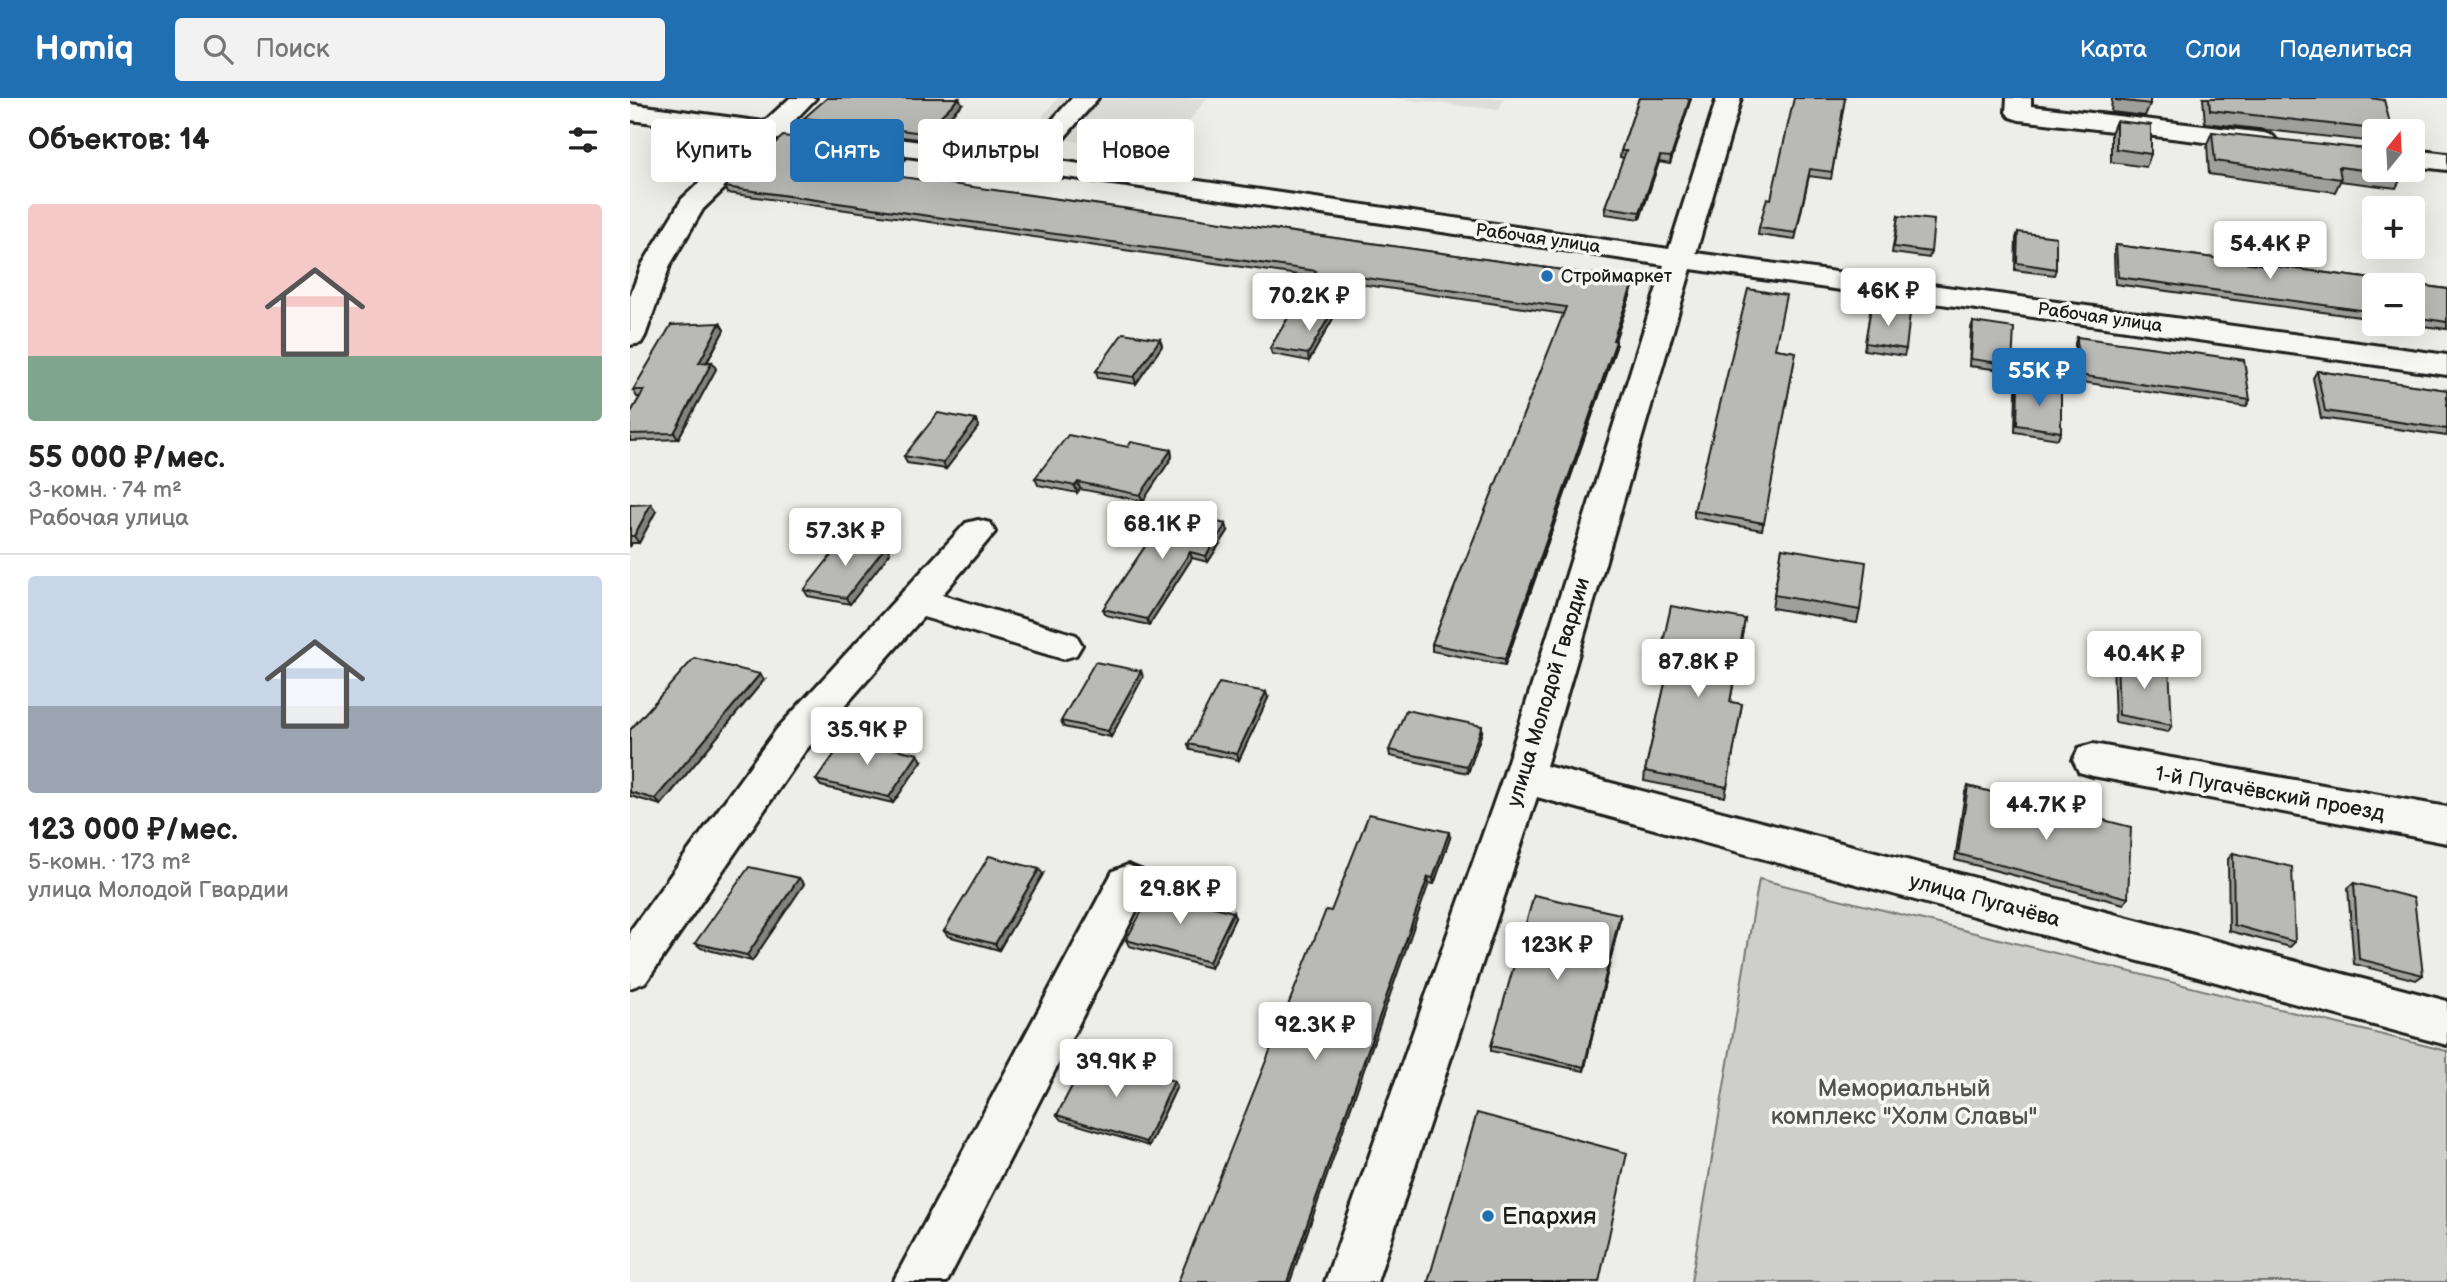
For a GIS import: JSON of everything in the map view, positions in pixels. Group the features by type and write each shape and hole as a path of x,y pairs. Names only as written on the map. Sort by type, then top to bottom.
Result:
{"street":[{"path":"776,126 804,98"},
{"path":"1063,124 1086,98"},
{"name":"улица Молодой Гвардии","path":"1351,1282 1523,777 1729,98"},
{"path":"2020,98 2019,112 2293,144"},
{"name":"Рабочая улица","path":"630,111 690,119"},
{"name":"Рабочая улица","path":"776,131 918,149"},
{"path":"2426,160 2447,162"},
{"name":"Рабочая улица","path":"1063,169 1679,259 2447,365"},
{"path":"630,336 656,265 692,205 717,182"},
{"path":"630,967 791,740 978,532"},
{"path":"915,601 1063,645"},
{"name":"1-й Пугачёвский проезд","path":"2093,760 2447,825"},
{"name":"улица Пугачёва","path":"1523,777 2447,1023"},
{"path":"919,1282 1128,884"}],"shaded area":[{"path":"1058,98 1207,98 1191,119 1077,119 1077,142 1063,139 1063,119 1040,119"},
{"path":"1394,98 1504,98 1499,110"}],"green space":[{"name":"Мемориальный комплекс \"Холм Славы\"","path":"1759,879 2447,1051 2447,1282 1691,1282"}],"building":[{"path":"827,98 959,98 937,119 918,119 918,132 904,131 904,119 804,118"},
{"path":"1639,98 1690,98 1671,157 1660,156 1640,212 1605,207 1626,151 1621,151"},
{"path":"1794,98 1845,98 1832,172 1810,169 1796,233 1759,228 1767,198 1771,199"},
{"path":"2150,98 2150,104 2116,100"},
{"path":"2209,98 2370,98 2384,100 2389,119 2362,119 2362,128 2210,110"},
{"path":"2116,121 2151,125 2151,154 2116,149"},
{"path":"2212,132 2362,149 2362,170 2339,167 2341,179 2215,161"},
{"path":"783,136 790,137 790,182 904,182 904,177 918,179 918,182 938,182 1634,280 1613,340 1616,341 1505,659 1432,644 1566,307 1352,276 1308,354 1270,348 1316,271 725,187 731,182 776,182 776,142"},
{"path":"1898,216 1934,220 1931,252 1894,247"},
{"path":"2018,232 2056,237 2056,269 2017,263"},
{"path":"2116,245 2362,278 2362,310 2118,277"},
{"path":"2425,286 2447,289 2447,322 2425,319"},
{"path":"1748,289 1786,295 1775,349 1796,352 1764,523 1694,511"},
{"path":"1871,307 1910,313 1906,349 1865,343"},
{"path":"1973,322 2014,328 2012,365 1971,359"},
{"path":"720,323 699,363 712,362 674,433 630,434 630,414 644,390 633,390 671,325"},
{"path":"1123,333 1160,339 1134,377 1096,371"},
{"path":"2077,337 2244,360 2250,400 2078,375"},
{"path":"2317,371 2447,390 2447,429 2325,411"},
{"path":"2018,385 2061,391 2061,432 2017,425"},
{"path":"938,413 976,420 943,463 904,456"},
{"path":"1068,435 1128,447 1131,442 1171,450 1140,495 1078,482 1075,486 1035,478"},
{"path":"651,504 634,536 630,536 630,505"},
{"path":"1163,510 1226,524 1206,556 1190,552 1147,619 1103,609 1148,542 1141,541"},
{"path":"844,539 886,546 846,598 804,590"},
{"path":"1782,548 1866,562 1860,610 1774,595"},
{"path":"1671,606 1745,619 1730,702 1742,704 1727,787 1645,771 1674,644 1663,642"},
{"path":"2117,657 2169,666 2172,725 2119,715"},
{"path":"694,658 760,674 655,799 630,792 630,730"},
{"path":"1095,662 1141,671 1108,731 1061,721"},
{"path":"1219,683 1266,692 1237,754 1188,744"},
{"path":"1406,710 1482,726 1467,766 1389,750"},
{"path":"846,738 918,754 889,797 816,780"},
{"path":"1968,786 2131,827 2128,898 1958,854"},
{"path":"1369,814 1449,832 1433,878 1428,877 1287,1282 1178,1282 1326,910 1331,911"},
{"path":"2233,853 2292,867 2295,942 2234,925"},
{"path":"989,856 1039,869 995,944 944,931"},
{"path":"749,867 799,878 747,955 695,943"},
{"path":"2354,883 2414,898 2423,975 2359,959"},
{"path":"1153,891 1233,912 1209,962 1126,940"},
{"path":"1534,895 1620,914 1584,1067 1491,1046"},
{"path":"1087,1057 1174,1081 1146,1142 1057,1115"},
{"path":"1477,1113 1627,1153 1599,1282 1428,1282"}],"place":[{"name":"Строймаркет","path":"1547,276"},
{"name":"Епархия","path":"1488,1216"}]}
